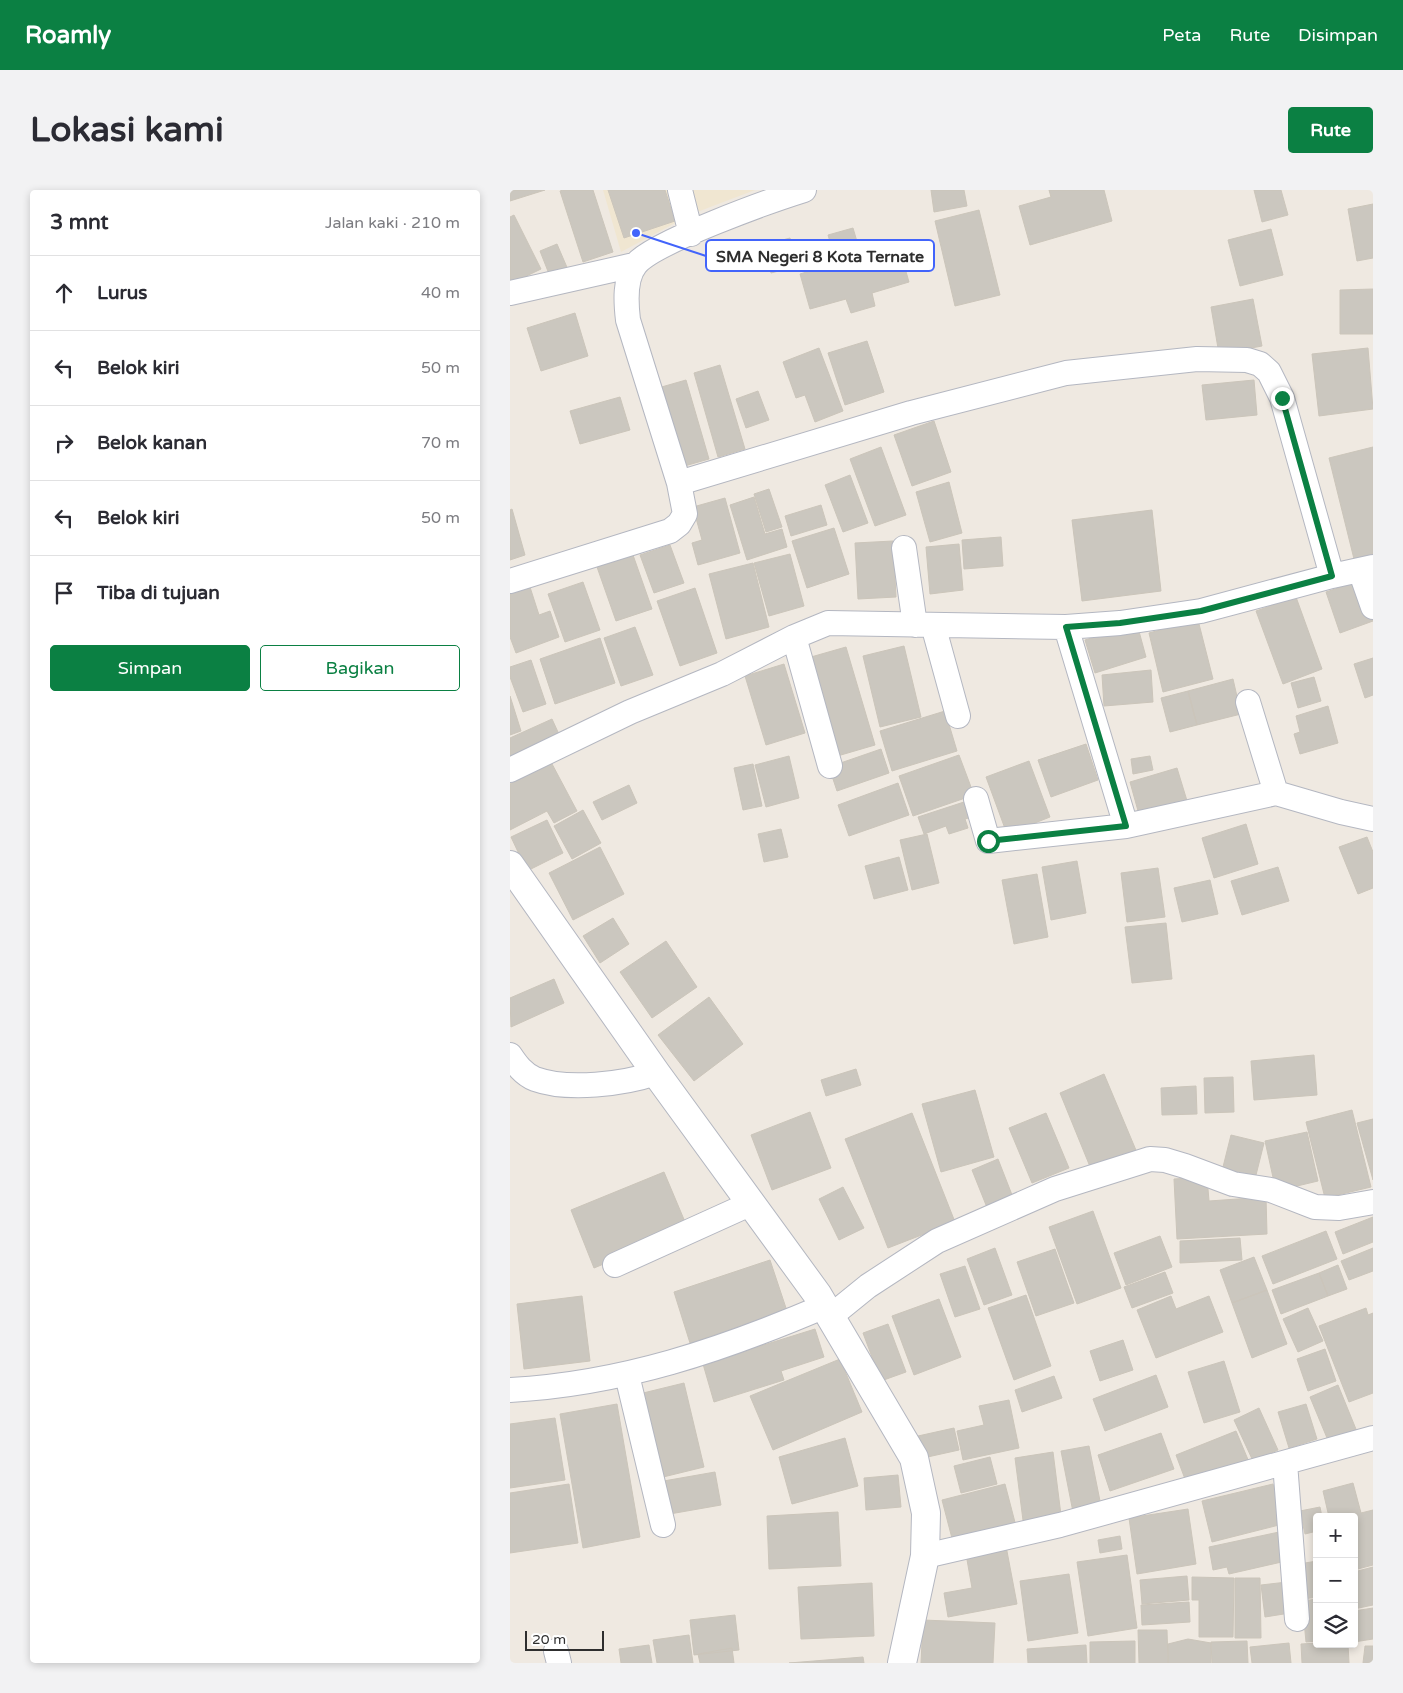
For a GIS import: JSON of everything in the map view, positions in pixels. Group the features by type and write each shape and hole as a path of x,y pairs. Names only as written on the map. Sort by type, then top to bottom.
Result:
{"street":[{"path":"680,190 691,234"},
{"path":"510,293 634,265 647,254 789,192"},
{"path":"510,581 670,531 679,524 685,514 679,484 628,320 626,294 634,265"},
{"path":"679,484 805,443 911,413 1066,373 1197,359 1247,360 1260,364 1269,372 1282,398 1332,576"},
{"path":"904,548 924,625 958,716"},
{"path":"510,770 630,712 722,674 794,637 828,623 1066,627 1120,623 1201,611 1332,576 1367,569 1373,607"},
{"path":"1066,627 1126,826"},
{"path":"794,637 830,766"},
{"path":"1248,702 1276,793"},
{"path":"976,798 988,841 1126,826 1276,793 1341,812 1373,819"},
{"path":"510,865 656,1073 752,1202 828,1311 914,1458 926,1513 925,1556 902,1663"},
{"path":"510,1055 519,1068 534,1078 555,1083 609,1084 635,1080 656,1073"},
{"path":"510,1390 544,1388 627,1375 828,1311 937,1241 1055,1189 1150,1159 1165,1160 1185,1166 1233,1184 1271,1190 1315,1207 1339,1208 1373,1202"},
{"path":"615,1265 752,1202"},
{"path":"627,1375 663,1525"},
{"path":"925,1556 1060,1525 1373,1438"},
{"path":"1285,1464 1297,1619"}],"shaded area":[{"path":"603,190 755,190 692,214 621,252"}],"building":[{"path":"510,190 545,190 510,201"},
{"path":"593,190 613,252 583,262 560,191"},
{"path":"608,190 665,190 675,221 624,238"},
{"path":"931,190 964,190 967,206 934,212"},
{"path":"1049,190 1104,190 1112,221 1030,245 1019,206 1051,197"},
{"path":"1254,190 1281,190 1288,215 1262,222"},
{"path":"1373,204 1373,258 1357,261 1348,209"},
{"path":"979,210 1000,295 955,306 935,221"},
{"path":"514,215 541,269 510,284 510,217"},
{"path":"853,228 861,255 898,244 909,282 872,293 875,306 851,313 846,299 810,309 800,274 836,263 828,235"},
{"path":"1271,229 1283,275 1240,286 1228,240"},
{"path":"790,238 798,266 771,273 764,245"},
{"path":"557,244 569,272 551,279 540,251"},
{"path":"1373,289 1373,334 1340,334 1340,290"},
{"path":"1253,299 1262,346 1219,354 1211,307"},
{"path":"575,313 588,356 541,371 527,328"},
{"path":"867,341 884,392 845,405 828,353"},
{"path":"819,348 843,411 815,422 805,395 796,398 783,362"},
{"path":"1368,348 1373,409 1319,416 1312,354"},
{"path":"720,365 745,449 718,457 694,373"},
{"path":"686,380 709,459 681,467 658,388"},
{"path":"1254,380 1257,415 1206,420 1202,385"},
{"path":"758,391 769,420 746,428 736,399"},
{"path":"620,397 630,430 580,444 570,411"},
{"path":"934,421 951,472 912,486 894,435"},
{"path":"881,447 906,515 875,526 850,459"},
{"path":"1373,447 1373,554 1354,559 1329,458"},
{"path":"850,475 868,523 843,532 825,485"},
{"path":"949,482 962,533 930,542 916,492"},
{"path":"769,489 782,527 766,532 754,494"},
{"path":"754,497 765,534 782,529 787,547 747,560 730,505"},
{"path":"725,498 740,553 698,565 692,543 702,540 693,507"},
{"path":"821,505 827,525 791,536 785,516"},
{"path":"512,509 525,555 510,560 510,510"},
{"path":"1152,510 1161,591 1082,601 1072,520"},
{"path":"834,528 849,574 807,588 792,541"},
{"path":"1001,537 1003,566 964,569 962,540"},
{"path":"893,541 896,597 858,599 855,543"},
{"path":"959,544 963,590 930,594 926,547"},
{"path":"670,545 684,583 654,593 640,555"},
{"path":"790,554 804,606 769,616 754,563"},
{"path":"633,555 652,609 616,621 597,567"},
{"path":"753,563 769,627 726,639 709,574"},
{"path":"1359,581 1373,621 1340,633 1326,592"},
{"path":"583,582 600,630 565,642 548,594"},
{"path":"529,584 539,615 550,611 559,637 516,653 510,637 510,591"},
{"path":"695,588 717,653 680,666 657,601"},
{"path":"1296,597 1322,669 1283,684 1256,611"},
{"path":"1198,620 1213,679 1163,692 1149,633"},
{"path":"1137,624 1146,657 1095,673 1085,640"},
{"path":"635,627 653,675 621,686 604,638"},
{"path":"600,638 615,683 555,704 540,659"},
{"path":"904,646 921,717 880,727 863,656"},
{"path":"846,647 875,745 834,757 804,659"},
{"path":"1373,658 1373,695 1365,698 1354,664"},
{"path":"531,660 546,704 523,712 510,677 510,667"},
{"path":"784,664 805,733 766,745 745,676"},
{"path":"1151,670 1153,702 1104,706 1102,675"},
{"path":"1314,677 1321,701 1298,708 1291,683"},
{"path":"1233,679 1241,714 1197,725 1188,691"},
{"path":"1188,691 1197,725 1170,732 1161,698"},
{"path":"510,696 521,731 510,735"},
{"path":"1328,706 1338,743 1300,754 1294,734 1300,732 1296,716"},
{"path":"945,711 957,751 892,771 880,731"},
{"path":"552,719 563,743 510,762 510,738"},
{"path":"1086,744 1098,780 1051,797 1038,760"},
{"path":"881,749 889,773 837,791 829,767"},
{"path":"959,755 974,795 913,816 899,776"},
{"path":"789,756 799,798 766,807 755,765"},
{"path":"1150,756 1153,770 1133,774 1131,759"},
{"path":"1029,761 1050,817 1007,834 986,777"},
{"path":"551,762 577,811 554,823 547,811 510,830 510,784"},
{"path":"753,764 762,806 743,810 734,768"},
{"path":"1177,768 1188,804 1140,818 1130,782"},
{"path":"898,783 909,815 849,836 838,805"},
{"path":"629,785 637,803 602,820 593,802"},
{"path":"967,801 972,817 965,819 968,828 949,834 946,826 924,834 918,817"},
{"path":"583,810 601,843 572,859 554,826"},
{"path":"547,820 563,853 527,871 511,837"},
{"path":"1246,824 1258,864 1214,878 1202,838"},
{"path":"781,829 788,857 764,862 758,834"},
{"path":"927,834 939,883 912,890 900,840"},
{"path":"1367,837 1373,852 1373,888 1358,894 1339,847"},
{"path":"600,847 624,894 573,920 549,873"},
{"path":"899,857 908,890 874,899 865,866"},
{"path":"1077,861 1086,913 1051,920 1042,867"},
{"path":"1278,867 1289,901 1242,915 1231,881"},
{"path":"1158,868 1165,917 1127,922 1121,873"},
{"path":"1037,874 1048,937 1014,944 1002,880"},
{"path":"1210,880 1218,914 1182,922 1174,888"},
{"path":"613,918 629,944 600,963 583,936"},
{"path":"1166,923 1172,979 1132,983 1125,927"},
{"path":"666,941 697,987 652,1018 620,972"},
{"path":"554,979 564,1003 511,1027 510,998"},
{"path":"709,997 743,1044 694,1081 658,1035"},
{"path":"1314,1055 1317,1095 1254,1100 1251,1061"},
{"path":"856,1069 861,1085 826,1096 821,1080"},
{"path":"1104,1074 1138,1155 1093,1174 1060,1093"},
{"path":"1233,1077 1234,1112 1205,1113 1204,1078"},
{"path":"1196,1086 1197,1114 1162,1115 1161,1088"},
{"path":"975,1090 994,1157 941,1172 922,1104"},
{"path":"1352,1110 1371,1187 1325,1198 1306,1122"},
{"path":"810,1112 831,1168 772,1190 751,1135"},
{"path":"912,1113 955,1222 888,1248 845,1139"},
{"path":"1046,1113 1069,1168 1032,1183 1009,1128"},
{"path":"1373,1119 1373,1180 1357,1123"},
{"path":"1307,1132 1318,1181 1276,1191 1265,1141"},
{"path":"1231,1135 1264,1143 1254,1183 1221,1175"},
{"path":"998,1159 1014,1200 988,1210 972,1170"},
{"path":"664,1172 688,1229 594,1268 571,1210"},
{"path":"1207,1177 1209,1201 1266,1197 1267,1234 1177,1239 1174,1179"},
{"path":"843,1187 864,1228 839,1240 819,1199"},
{"path":"1093,1211 1121,1288 1077,1304 1049,1227"},
{"path":"1373,1217 1373,1242 1343,1254 1335,1232"},
{"path":"1326,1231 1337,1259 1273,1284 1262,1256"},
{"path":"1160,1236 1172,1267 1126,1285 1114,1253"},
{"path":"1240,1238 1242,1260 1180,1263 1180,1241"},
{"path":"995,1248 1012,1295 984,1305 967,1259"},
{"path":"1373,1248 1373,1271 1349,1280 1341,1261"},
{"path":"1055,1249 1074,1303 1036,1316 1017,1262"},
{"path":"1254,1257 1267,1290 1232,1303 1220,1270"},
{"path":"770,1260 787,1311 690,1343 674,1292"},
{"path":"1338,1265 1347,1289 1328,1296 1319,1273"},
{"path":"965,1266 980,1309 955,1317 940,1274"},
{"path":"1165,1272 1173,1293 1132,1308 1124,1287"},
{"path":"1319,1273 1328,1296 1281,1314 1272,1290"},
{"path":"1267,1290 1287,1344 1252,1358 1232,1303"},
{"path":"1026,1295 1051,1366 1014,1380 988,1308"},
{"path":"582,1296 590,1361 524,1369 517,1304"},
{"path":"1171,1296 1176,1309 1209,1296 1223,1332 1156,1358 1137,1310"},
{"path":"939,1299 961,1357 914,1375 892,1316"},
{"path":"1308,1308 1323,1341 1298,1352 1283,1319"},
{"path":"1366,1308 1368,1315 1373,1313 1373,1393 1349,1402 1319,1326"},
{"path":"888,1324 906,1372 881,1381 863,1333"},
{"path":"815,1329 824,1357 781,1371 784,1380 714,1402 703,1364"},
{"path":"1123,1340 1133,1370 1100,1381 1090,1351"},
{"path":"1325,1349 1336,1381 1308,1391 1297,1359"},
{"path":"840,1359 862,1412 773,1450 750,1396"},
{"path":"1224,1361 1240,1412 1204,1423 1188,1372"},
{"path":"1156,1375 1168,1407 1105,1431 1093,1399"},
{"path":"1054,1376 1062,1398 1022,1412 1015,1390"},
{"path":"684,1383 704,1467 655,1479 635,1395"},
{"path":"1338,1385 1360,1439 1332,1450 1310,1397"},
{"path":"1009,1400 1019,1448 963,1460 957,1431 984,1425 979,1406"},
{"path":"617,1404 640,1537 583,1548 560,1414"},
{"path":"1306,1404 1317,1439 1289,1448 1278,1412"},
{"path":"1259,1408 1278,1450 1253,1461 1234,1420"},
{"path":"555,1418 565,1480 510,1488 510,1424"},
{"path":"954,1428 959,1450 923,1458 918,1436"},
{"path":"1236,1431 1249,1462 1188,1487 1176,1455"},
{"path":"1161,1433 1174,1469 1110,1491 1098,1455"},
{"path":"845,1438 858,1486 792,1504 779,1457"},
{"path":"1089,1446 1101,1506 1073,1512 1061,1451"},
{"path":"1053,1452 1062,1523 1024,1528 1015,1458"},
{"path":"990,1457 997,1484 961,1493 954,1466"},
{"path":"715,1472 721,1505 664,1515 658,1482"},
{"path":"898,1475 901,1507 866,1510 864,1478"},
{"path":"1353,1483 1361,1513 1373,1510 1373,1565 1358,1569 1358,1513 1328,1513 1323,1491"},
{"path":"569,1484 578,1543 510,1553 510,1493"},
{"path":"1005,1484 1017,1530 954,1546 942,1500"},
{"path":"1273,1484 1283,1524 1212,1542 1202,1501"},
{"path":"1320,1507 1321,1513 1313,1513 1313,1532 1305,1534 1300,1511"},
{"path":"1188,1509 1196,1564 1137,1574 1129,1518"},
{"path":"838,1512 841,1566 769,1569 767,1516"},
{"path":"1279,1532 1286,1561 1229,1574 1227,1567 1213,1570 1209,1547"},
{"path":"1120,1536 1122,1549 1100,1553 1098,1540"},
{"path":"1006,1546 1017,1604 948,1617 944,1593 972,1588 966,1554"},
{"path":"1127,1555 1137,1628 1088,1636 1077,1562"},
{"path":"1313,1562 1313,1598 1304,1599 1299,1564"},
{"path":"1373,1567 1373,1605 1358,1608 1358,1603 1358,1571"},
{"path":"1069,1574 1078,1633 1028,1641 1020,1581"},
{"path":"1187,1576 1189,1600 1142,1604 1140,1580"},
{"path":"1192,1577 1234,1578 1233,1637 1199,1637 1199,1600 1192,1600"},
{"path":"1235,1578 1260,1578 1261,1638 1235,1638"},
{"path":"1287,1582 1290,1613 1265,1617 1261,1585"},
{"path":"872,1583 874,1636 801,1639 798,1587"},
{"path":"1313,1600 1313,1641 1306,1642 1302,1601"},
{"path":"1189,1602 1190,1622 1142,1625 1141,1605"},
{"path":"1373,1608 1373,1639 1358,1641 1358,1610"},
{"path":"735,1615 739,1650 694,1655 690,1620"},
{"path":"923,1620 995,1623 993,1663 921,1663"},
{"path":"1138,1630 1167,1630 1168,1663 1139,1663"},
{"path":"689,1635 693,1663 657,1663 653,1640"},
{"path":"1188,1639 1211,1643 1211,1663 1168,1663 1168,1644"},
{"path":"1135,1641 1135,1663 1090,1663 1090,1642"},
{"path":"1247,1641 1248,1663 1212,1663 1211,1642"},
{"path":"1289,1643 1291,1663 1252,1663 1250,1647"},
{"path":"1313,1643 1313,1648 1348,1648 1349,1663 1302,1663 1301,1644"},
{"path":"649,1645 652,1663 621,1663 619,1649"},
{"path":"1086,1645 1087,1663 1028,1663 1027,1649"},
{"path":"1365,1646 1373,1646 1373,1663 1363,1663"},
{"path":"732,1648 734,1663 700,1663 698,1654"},
{"path":"863,1657 864,1663 789,1663"}],"place":[{"name":"SMA Negeri 8 Kota Ternate","path":"636,233"}],"route":[{"path":"988,841 1126,826 1066,627 1120,623 1201,611 1332,576 1282,398"}]}
